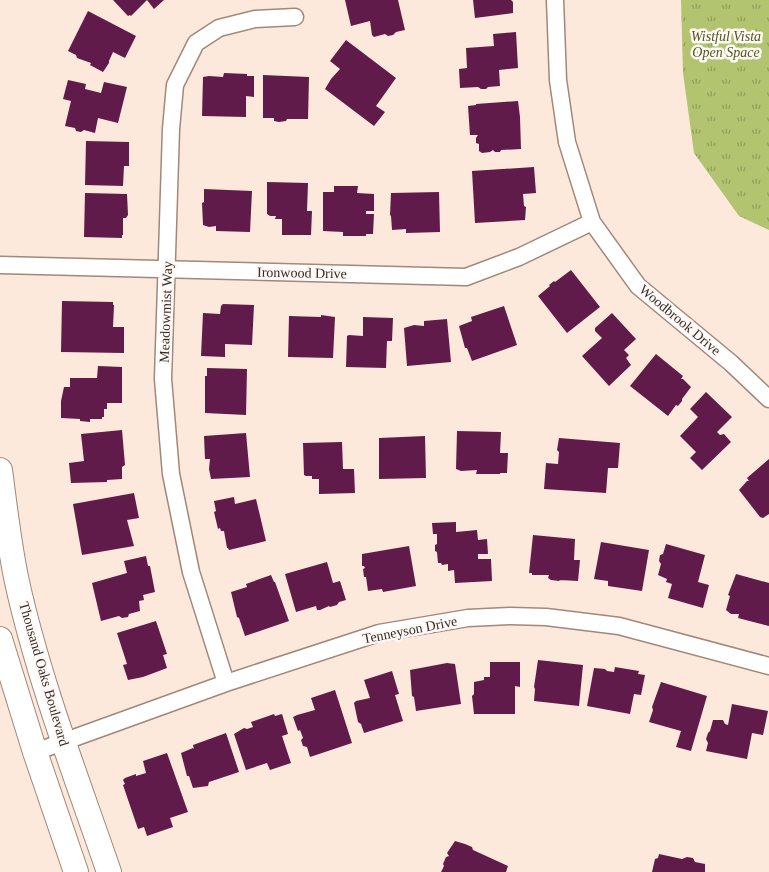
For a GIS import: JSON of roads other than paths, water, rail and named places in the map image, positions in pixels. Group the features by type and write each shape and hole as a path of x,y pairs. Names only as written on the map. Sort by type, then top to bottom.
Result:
{"main road":[{"name":"Thousand Oaks Boulevard","path":"0,470 17,582 35,651 63,742 109,872"},
{"path":"0,639 35,752 76,872"}],"street":[{"name":"Woodbrook Drive","path":"555,0 558,80 567,142 592,222 638,286 732,363 769,399"},
{"name":"Meadowmist Way","path":"226,683 191,572 171,474 163,379 174,85 196,43 219,28 255,19 295,17"},
{"name":"Ironwood Drive","path":"0,265 466,277 519,257 592,222"},
{"name":"Tenneyson Drive","path":"35,752 226,683 379,633 468,618 546,617 619,626 769,666"}],"park label":[{"name":"Wistful Vista Open Space","path":"726,44"}]}
